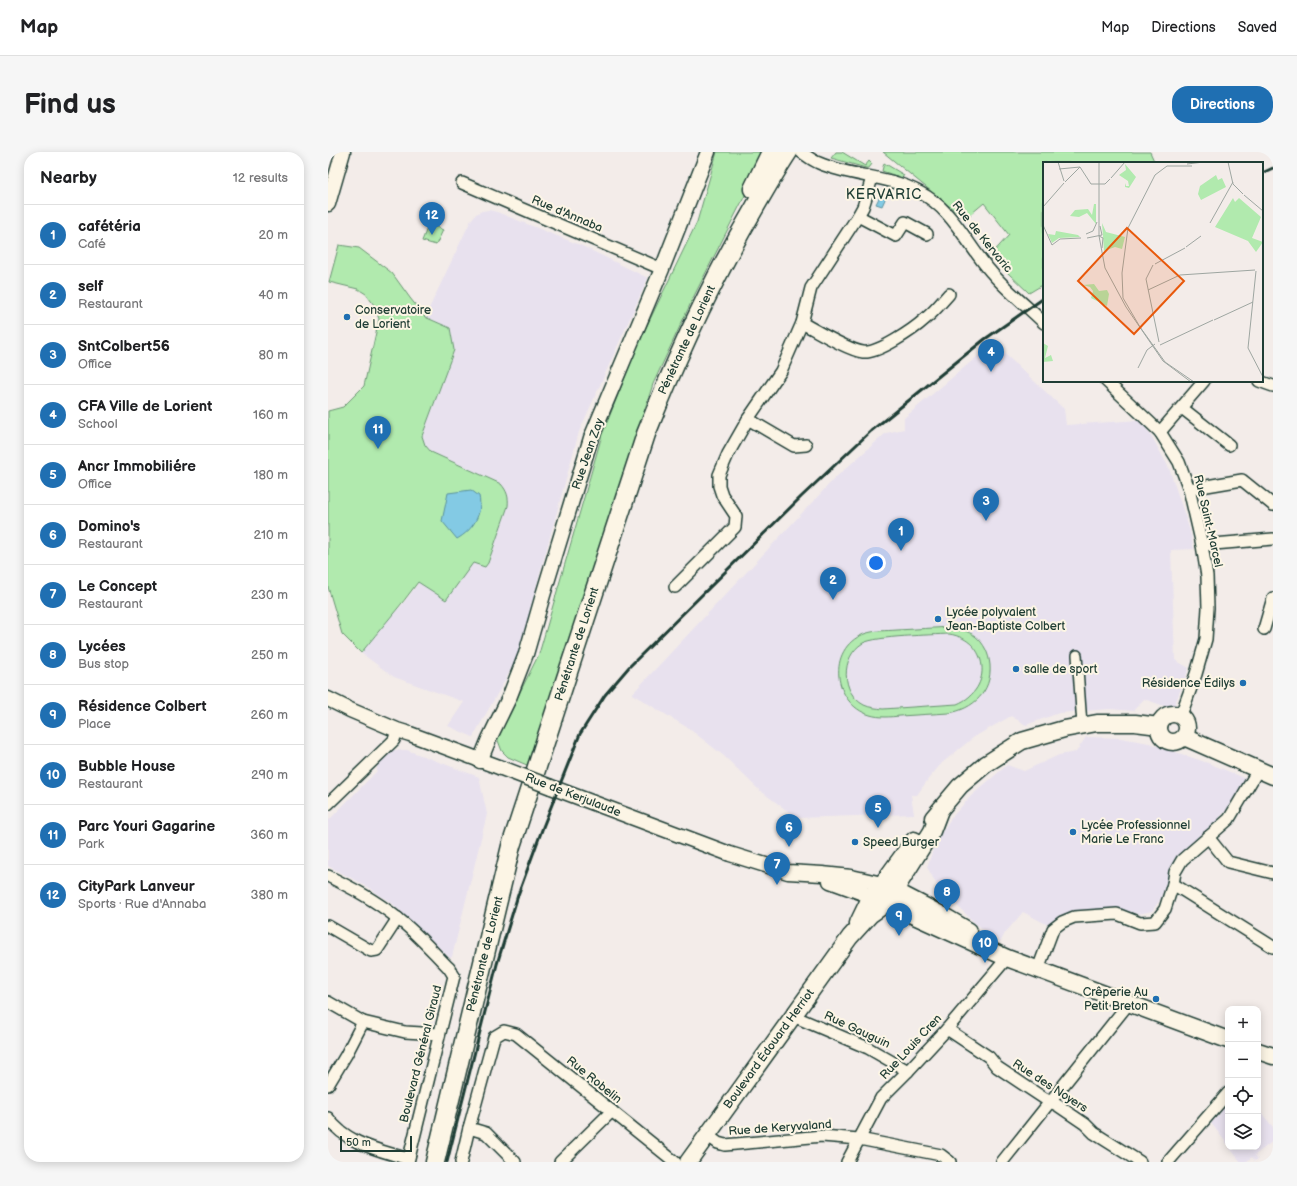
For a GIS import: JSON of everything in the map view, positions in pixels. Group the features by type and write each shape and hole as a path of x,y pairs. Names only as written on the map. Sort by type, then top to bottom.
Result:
{"main road":[{"path":"706,297 716,258 772,152"},
{"name":"Pénétrante de Lorient","path":"435,1162 511,846 646,434 668,380 706,297 743,228 788,152"},
{"path":"743,228 800,152"},
{"path":"1173,713 1181,715 1188,726 1188,730 1184,738 1175,742 1165,740 1160,731 1160,722 1165,716 1173,713"},
{"name":"Boulevard Édouard Herriot","path":"688,1162 850,937 932,831 940,810 960,786 986,764 1022,741 1064,729 1097,723 1128,723 1159,726"},
{"path":"1184,738 1273,776"},
{"name":"Rue de Kerjulaude","path":"884,893 981,947 1225,1039"},
{"path":"1261,1052 1273,1056"}],"street":[{"path":"328,204 343,152"},
{"name":"Rue Jean Zay","path":"480,761 488,740 509,698 524,660 591,438 662,269 708,152"},
{"name":"Rue de Kervaric","path":"800,152 818,163 854,174 898,183 919,192 935,202 957,224 980,259 992,274 1043,322"},
{"path":"676,587 735,527 736,516 722,495 719,486 719,475 728,454 748,419 781,371 802,323 811,288 858,216 863,206 872,178"},
{"name":"Rue d'Annaba","path":"462,183 662,269"},
{"path":"858,216 896,236 905,222 927,234"},
{"path":"802,323 855,350 865,352 876,350 895,340 926,319 949,294"},
{"name":"Rue Saint-Marcel","path":"1107,382 1160,432 1179,462 1189,489 1202,545 1207,576 1208,608 1206,639 1196,674 1181,715"},
{"path":"1160,432 1203,382"},
{"path":"1262,382 1273,386"},
{"path":"1182,408 1229,445"},
{"path":"748,419 794,446 806,445"},
{"path":"1189,489 1242,480 1273,505"},
{"path":"1202,545 1273,540"},
{"path":"1264,629 1273,598"},
{"path":"1077,655 1082,725"},
{"name":"Rue de Kerjulaude","path":"328,699 397,730 730,854 788,872 822,874 829,880 884,893"},
{"path":"328,804 383,752 394,740 397,730"},
{"path":"1038,969 1053,929 1062,922 1074,917 1117,914 1140,922 1155,922 1165,909 1173,884 1175,872 1182,860 1229,819 1258,770"},
{"path":"1208,837 1228,862 1273,873"},
{"path":"328,876 378,903 398,918 377,950 371,951 328,926"},
{"path":"1173,884 1273,947"},
{"name":"Boulevard Général Giraud","path":"398,918 449,968 454,976 408,1160"},
{"name":"Rue Louis Cren","path":"847,1162 881,1098 947,1029 1007,958"},
{"path":"328,1002 363,1022 405,1032 439,1034"},
{"path":"1002,1162 1130,1003"},
{"name":"Rue Gauguin","path":"793,1016 868,1048 908,1071"},
{"path":"328,1085 363,1022"},
{"name":"Rue des Noyers","path":"947,1029 989,1057 997,1067 1051,1102 1057,1104 1086,1124 1094,1133 1140,1162"},
{"name":"Rue Robelin","path":"469,1128 494,1037 504,1030 516,1034 675,1162"},
{"path":"1168,1162 1225,1096"},
{"path":"560,1162 612,1111"},
{"path":"328,1118 332,1124 350,1139 408,1160"},
{"path":"461,1162 469,1128 486,1133 515,1162"},
{"name":"Rue de Keryvaland","path":"707,1135 725,1146 822,1136 859,1140 941,1155 950,1162"}],"shaded area":[{"path":"489,210 580,245 648,278 579,432 532,602 519,655 473,737 448,726 464,702 394,677 361,653 383,624 402,605 419,582 473,563 485,567 488,563 508,506 501,484 431,452 425,445 422,436 454,350 450,328 425,317 471,220 476,214"},
{"name":"Lycée polyvalent Jean-Baptiste Colbert","path":"997,340 1005,354 1064,409 1066,425 1140,420 1152,437 1169,468 1190,531 1194,549 1171,550 1175,660 1189,668 1173,709 1144,699 1133,711 1110,709 1059,713 1026,725 1011,716 974,737 942,763 917,795 911,795 914,814 797,818 758,789 724,756 688,728 632,694 835,478 886,433 904,429 904,418"},
{"name":"Lycée Professionnel Marie Le Franc","path":"1086,737 1121,738 1149,743 1208,763 1245,779 1228,808 1214,824 1184,850 1172,866 1160,900 1152,911 1138,914 1123,910 1105,908 1065,914 1057,917 1050,926 1023,912 1005,933 1001,941 976,924 938,887 927,867 936,841 952,817 971,796 1007,765 1024,771 1059,755 1076,752"},
{"path":"393,750 407,750 479,777 487,814 452,957 450,958 393,904 363,884 328,866 328,821 377,771 377,766"},
{"path":"1225,1105 1225,1141 1211,1123 1220,1114 1219,1112"},
{"path":"1261,1113 1273,1127 1273,1141 1255,1155 1258,1159 1255,1161 1252,1157 1246,1162 1241,1162 1231,1150 1261,1150"}],"green space":[{"path":"717,152 767,152 695,294 653,384 619,489 534,768 508,757 502,751 497,738 539,654 602,435 639,342 697,222"},
{"path":"836,152 842,152 865,166 869,161 872,164 869,168 866,168 831,158"},
{"path":"883,152 1150,152 1155,162 1043,162 1043,285 1029,293 990,256 1009,235 984,203 965,219"},
{"path":"884,163 904,175 902,178 882,171"},
{"path":"429,223 443,230 436,245 422,241"},
{"path":"339,245 359,248 392,273 425,317 450,328 454,350 422,436 425,445 431,452 501,484 508,497 508,506 488,563 485,567 473,563 446,600 418,582 361,653 342,634 328,587 328,411 343,407 364,386 379,319 374,305 366,294 358,289 329,282"},
{"path":"952,627 972,634 981,642 987,653 990,665 990,675 984,691 979,698 966,708 949,713 878,717 858,709 848,700 842,688 839,676 839,663 844,651 852,641 864,634 872,632","holes":["949,634 962,638 972,645 979,655 982,666 981,677 977,688 969,697 957,704 883,709 864,705 856,699 851,692 846,675 847,666 855,649 863,643 892,637 918,635"]}],"water":[{"path":"882,192 887,195 882,206 876,204"},
{"path":"471,490 479,496 480,509 476,521 468,531 457,539 442,521 448,493"}],"railway":[{"path":"1263,173 1273,168"},
{"path":"447,1162 497,964 518,895 580,734 605,695 629,667 801,497 871,431 985,339 1043,299"}],"place":[{"name":"CityPark Lanveur","path":"432,235"},
{"name":"Conservatoire de Lorient","path":"347,317"},
{"name":"CFA Ville de Lorient","path":"991,372"},
{"name":"Parc Youri Gagarine","path":"378,449"},
{"name":"SntColbert56","path":"986,521"},
{"name":"cafétéria","path":"901,551"},
{"name":"self","path":"833,600"},
{"name":"Lycée polyvalent Jean-Baptiste Colbert","path":"938,619"},
{"name":"salle de sport","path":"1016,669"},
{"name":"Résidence Édilys","path":"1243,683"},
{"name":"Ancr Immobiliére","path":"878,828"},
{"name":"Lycée Professionnel Marie Le Franc","path":"1073,832"},
{"name":"Speed Burger","path":"855,842"},
{"name":"Domino's","path":"789,847"},
{"name":"Le Concept","path":"777,885"},
{"name":"Lycées","path":"947,912"},
{"name":"Résidence Colbert","path":"899,936"},
{"name":"Bubble House","path":"985,963"},
{"name":"Crêperie Au Petit Breton","path":"1156,999"}],"district":[{"name":"KERVARIC","path":"884,194"}]}
